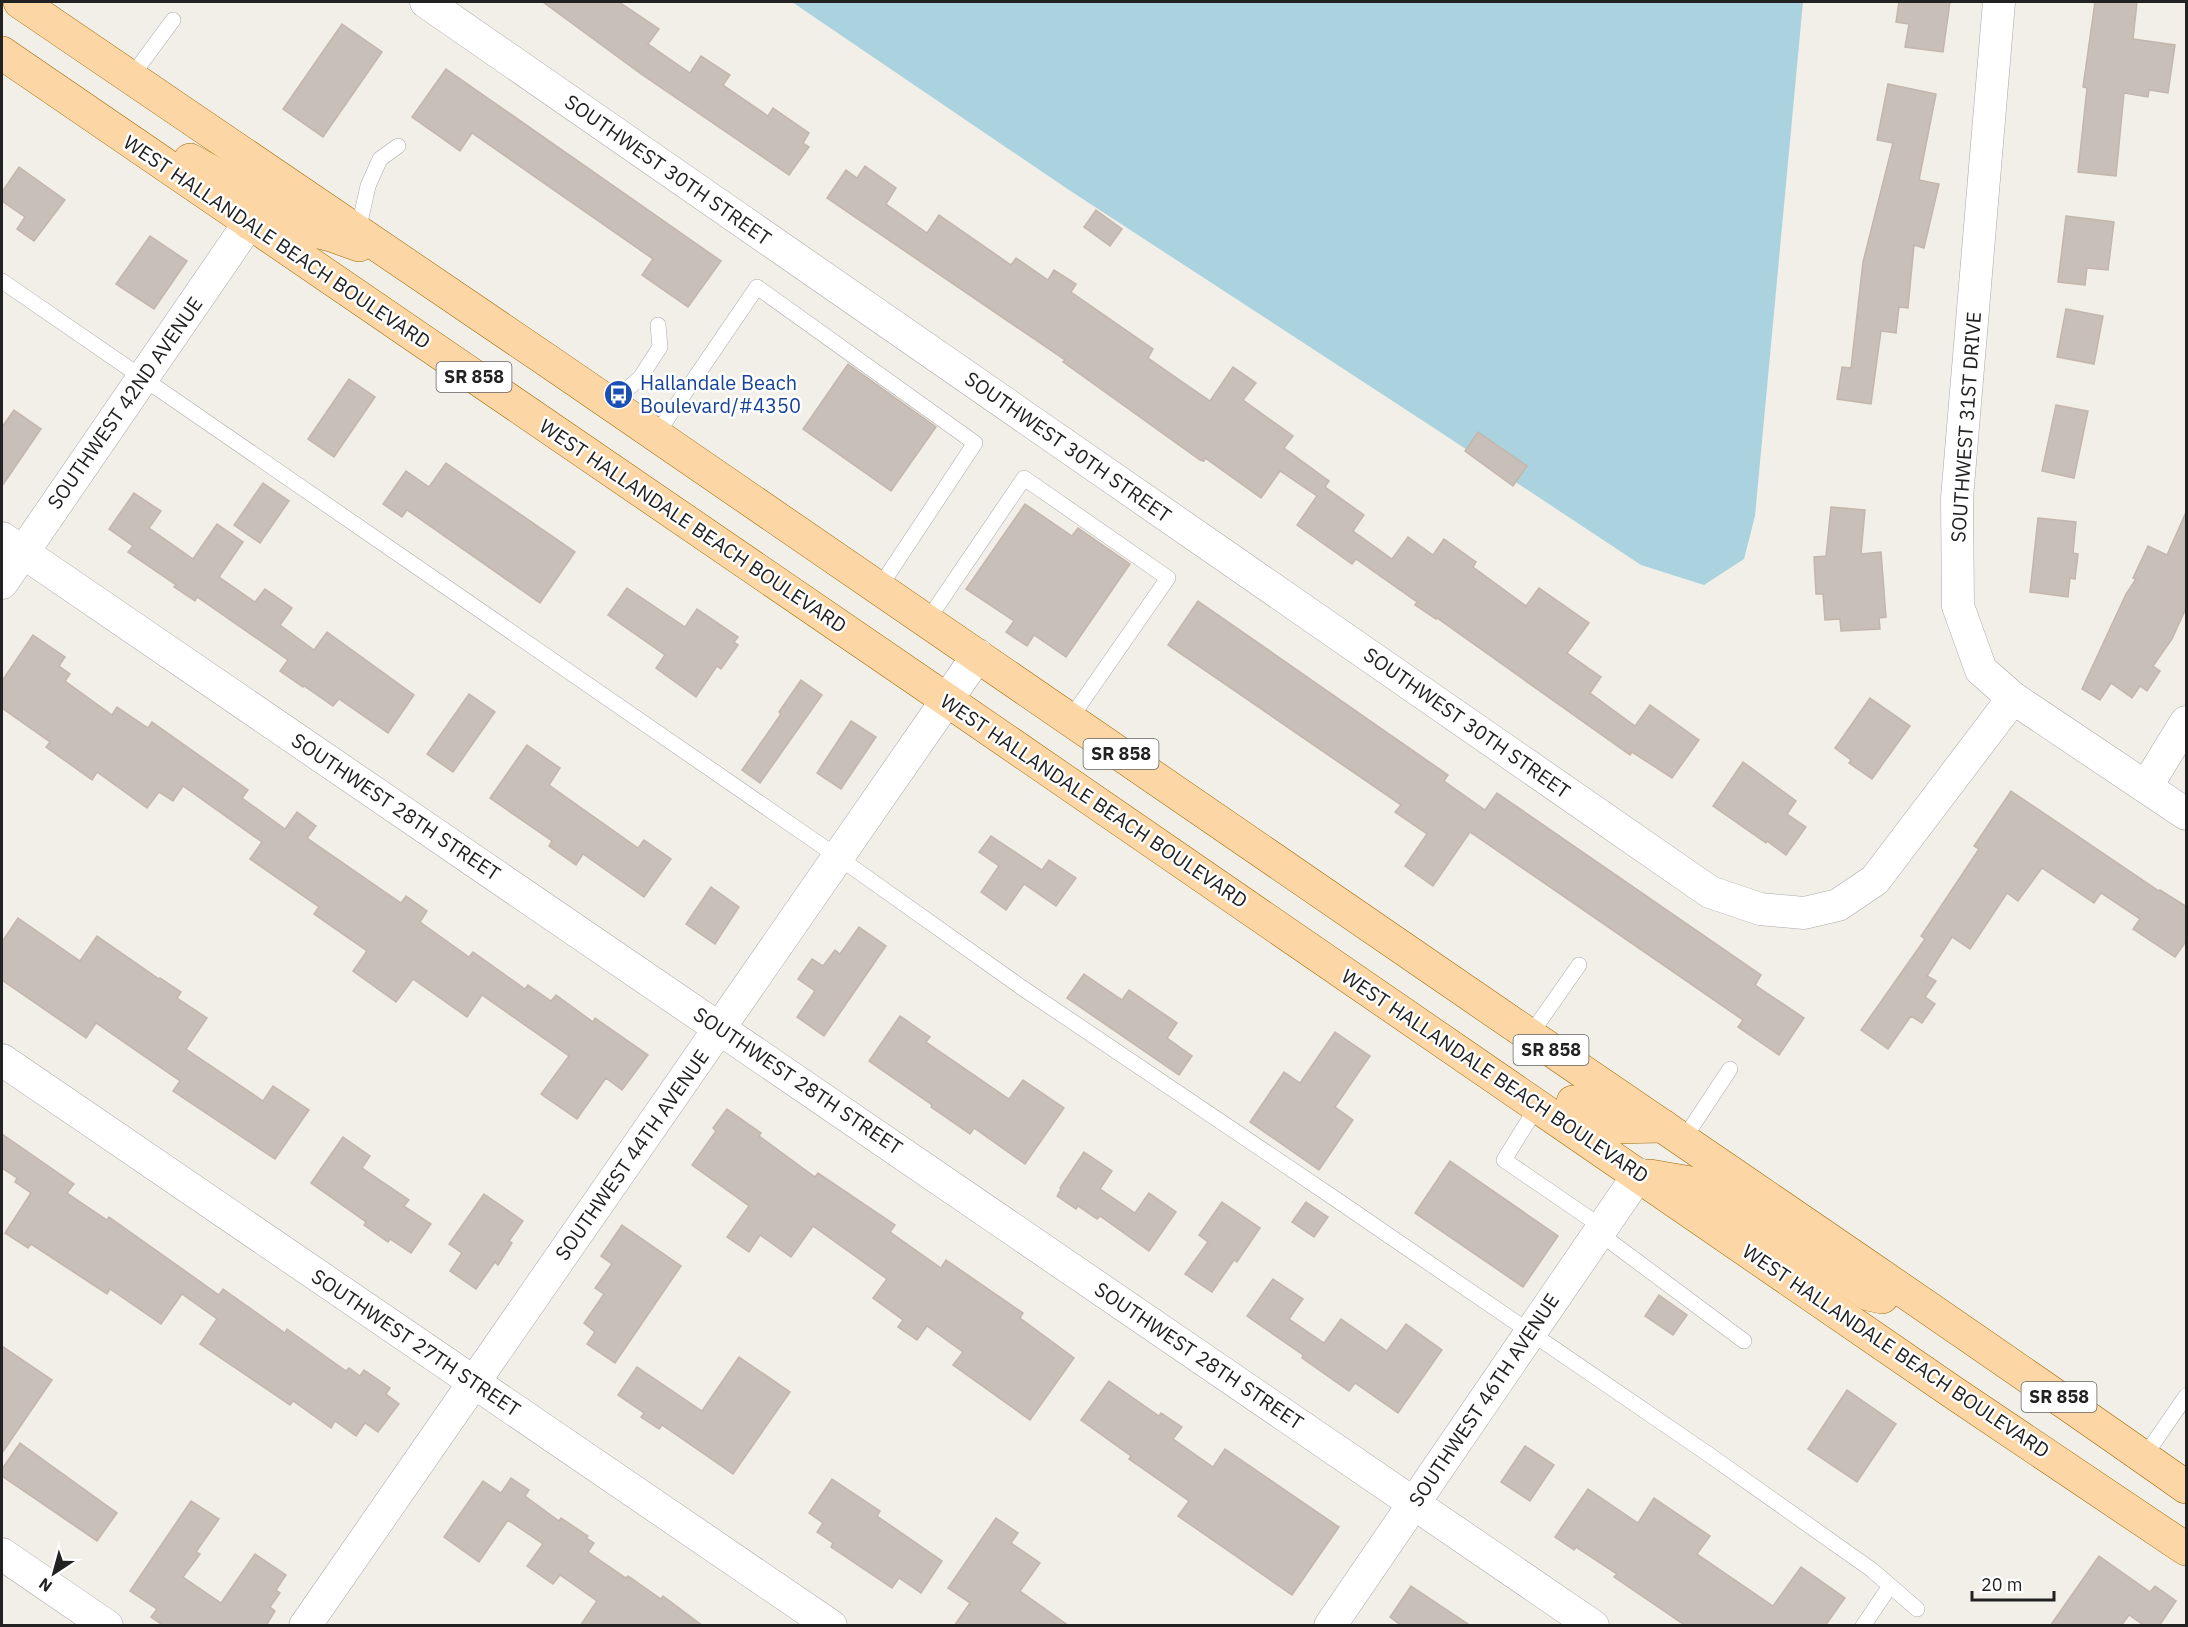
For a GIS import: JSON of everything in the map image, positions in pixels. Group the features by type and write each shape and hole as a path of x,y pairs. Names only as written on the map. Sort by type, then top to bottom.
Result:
{"main road":[{"name":"SR 858","path":"20,2 978,655 2187,1487"},
{"path":"12,61 244,190 315,202"},
{"name":"WEST HALLANDALE BEACH BOULEVARD","path":"12,61 1639,1174 1954,1393 2187,1549"},
{"path":"249,223 281,222 331,235 403,261"},
{"path":"1413,1019 1461,1024 1610,1127 1672,1133"},
{"path":"1639,1174 1708,1186 1868,1294 1930,1309"}],"street":[{"name":"SOUTHWEST 30TH STREET","path":"426,2 1710,892 1760,909 1804,914 1838,905 1875,880 2013,698"},
{"name":"SOUTHWEST 31ST DRIVE","path":"1999,2 1957,498 1958,606 1981,670 2013,698 2187,814"},
{"name":"SOUTHWEST 42ND AVENUE","path":"2,583 12,545 143,377 249,223"},
{"name":"SOUTHWEST 28TH STREET","path":"12,545 1593,1626"},
{"name":"SOUTHWEST 44TH AVENUE","path":"305,1626 978,655"},
{"path":"2146,787 2187,722"},
{"name":"SOUTHWEST 27TH STREET","path":"2,1060 831,1626"},
{"name":"SOUTHWEST 46TH AVENUE","path":"1330,1626 1639,1174"},
{"path":"2,1554 107,1626"}],"lane":[{"path":"131,77 173,20"},
{"path":"358,231 368,186 380,159 398,146"},
{"path":"2,281 838,857 1022,987 1530,1332 1843,1549 1917,1609"},
{"path":"656,435 757,287 975,443 879,588"},
{"path":"610,404 640,378 660,347 658,325"},
{"path":"927,621 1024,478 1168,578 1070,719"},
{"path":"1530,1035 1579,965"},
{"path":"1672,1133 1730,1070"},
{"path":"1538,1105 1504,1160 1601,1230 1744,1341"},
{"path":"2144,1457 2187,1396"},
{"path":"1863,1626 1890,1586"}],"water":[{"path":"792,2 1803,2 1755,516 1744,559 1704,585 1641,565 1069,190"}],"building":[{"path":"543,2 619,2 659,29 648,44 690,73 701,56 730,75 723,85 768,116 773,108 809,133 803,143 809,147 789,175 641,74"},
{"path":"1899,2 1950,2 1943,52 1905,47 1909,24 1896,22"},
{"path":"2095,2 2137,2 2133,39 2175,45 2168,93 2149,90 2148,97 2124,93 2116,176 2078,172 2087,88 2083,87"},
{"path":"342,24 382,52 323,137 283,109"},
{"path":"446,69 721,261 688,307 642,275 653,259 472,133 460,151 412,117"},
{"path":"1888,84 1936,94 1919,180 1939,184 1924,248 1914,245 1908,308 1899,307 1896,333 1881,331 1871,404 1837,399 1842,367 1851,368 1863,262 1893,143 1877,140"},
{"path":"865,166 896,188 886,204 927,233 939,215 1011,265 1016,258 1048,280 1054,270 1076,284 1071,292 1153,349 1148,358 1210,401 1233,367 1256,383 1243,400 1293,436 1284,448 1329,481 1325,487 1364,515 1353,531 1392,559 1408,537 1433,555 1444,539 1476,562 1473,567 1526,606 1539,588 1589,623 1567,653 1601,677 1590,693 1635,726 1650,705 1699,740 1672,778 1632,752 1630,755 1437,618 1415,605 1417,602 1356,559 1352,564 1297,525 1317,496 1280,471 1261,498 1205,458 1204,461 1200,460 1063,362 1065,360 827,198 846,170 857,178"},
{"path":"19,167 65,200 34,241 17,229 25,217 2,201 2,192"},
{"path":"1096,210 1122,229 1110,246 1084,227"},
{"path":"2066,216 2114,222 2108,270 2087,268 2085,285 2058,282"},
{"path":"150,236 187,261 154,309 116,284"},
{"path":"2066,309 2103,316 2094,364 2057,357"},
{"path":"848,364 936,427 891,491 803,429"},
{"path":"349,379 375,397 334,457 308,439"},
{"path":"2056,405 2088,411 2074,478 2042,471"},
{"path":"14,410 41,429 2,486 2,427"},
{"path":"1478,432 1527,466 1513,486 1465,451"},
{"path":"446,463 575,552 540,603 407,510 402,517 383,504 406,471 429,487"},
{"path":"263,483 289,501 260,543 234,525"},
{"path":"134,493 161,511 149,528 193,559 217,524 243,542 219,577 255,602 265,589 292,608 280,625 314,650 327,632 414,695 388,733 339,699 333,706 280,671 288,660 197,597 195,601 174,587 176,585 128,552 133,546 109,529"},
{"path":"1025,504 1072,536 1078,528 1130,564 1066,657 1034,635 1027,646 1006,632 1014,621 966,589"},
{"path":"1831,507 1865,510 1861,554 1881,552 1886,617 1879,618 1880,629 1841,631 1840,619 1825,620 1823,594 1816,594 1814,557 1826,556"},
{"path":"2187,510 2187,606 2172,639 2153,666 2160,671 2147,691 2140,686 2132,698 2111,683 2100,700 2082,689 2126,594 2136,579 2133,578 2148,546 2167,555"},
{"path":"2038,518 2076,522 2073,553 2078,554 2075,579 2070,578 2068,597 2030,592"},
{"path":"627,588 685,627 697,609 738,637 734,642 738,645 721,669 717,666 696,697 656,668 665,655 608,615"},
{"path":"1198,601 1448,775 1444,781 1485,810 1497,793 1761,975 1755,985 1804,1018 1779,1055 1738,1027 1743,1020 1470,832 1433,886 1405,866 1427,834 1395,812 1401,805 1168,645"},
{"path":"33,635 65,657 59,666 70,674 65,681 112,715 117,707 148,728 152,722 248,790 242,798 285,829 297,812 316,826 307,838 401,903 406,896 427,911 420,922 469,957 473,952 525,989 528,985 551,1001 556,995 593,1022 595,1018 648,1055 622,1090 606,1078 577,1119 541,1094 569,1056 482,995 467,1017 413,979 396,1002 353,971 367,951 314,914 319,907 250,859 262,842 183,786 173,801 159,792 147,808 97,772 92,780 46,747 50,742 2,708 2,681"},
{"path":"801,680 822,695 760,783 742,770 781,714 779,712"},
{"path":"469,694 495,712 453,772 427,754"},
{"path":"1870,698 1910,726 1872,779 1849,763 1851,760 1835,748"},
{"path":"851,721 876,737 841,789 817,773"},
{"path":"527,745 560,768 549,785 638,848 644,840 671,859 644,897 583,854 576,865 549,846 552,841 490,798"},
{"path":"1743,762 1796,801 1787,814 1806,827 1786,855 1713,806"},
{"path":"2011,791 2159,891 2187,907 2187,940 2175,957 2133,929 2140,919 2101,893 2094,903 2042,868 2018,901 2007,893 1970,949 1952,937 1927,976 1936,981 1925,997 1935,1004 1922,1023 1911,1016 1888,1049 1861,1030 1925,939 1921,936 1979,849 1974,846"},
{"path":"991,836 1042,870 1049,860 1076,878 1056,906 1024,884 1006,910 981,892 999,866 979,852"},
{"path":"711,887 739,907 715,944 686,924"},
{"path":"18,918 80,961 97,936 181,992 177,998 207,1018 186,1049 263,1101 273,1086 309,1110 275,1159 173,1091 180,1081 96,1023 86,1038 2,980 2,942"},
{"path":"859,927 886,946 824,1036 797,1017 815,991 798,979 812,959 823,966 835,950 840,954"},
{"path":"1084,974 1122,1000 1129,990 1177,1023 1167,1038 1192,1056 1179,1075 1067,998"},
{"path":"900,1016 930,1037 926,1042 1009,1099 1023,1080 1064,1108 1025,1164 974,1128 970,1134 869,1061"},
{"path":"1335,1032 1370,1056 1335,1107 1353,1120 1319,1170 1250,1122 1284,1072 1300,1083"},
{"path":"727,1109 815,1177 818,1173 895,1225 890,1232 941,1268 946,1260 1023,1313 1020,1318 1074,1358 1030,1420 953,1365 963,1352 927,1326 917,1340 898,1327 903,1320 873,1298 887,1279 813,1226 791,1257 760,1235 749,1252 727,1237 749,1206 692,1165 716,1131 713,1128"},
{"path":"2,1134 74,1184 67,1193 107,1220 109,1217 219,1295 223,1289 285,1333 287,1329 346,1371 349,1368 360,1376 364,1370 390,1388 386,1394 399,1404 378,1432 365,1423 356,1436 335,1421 331,1428 293,1401 290,1405 200,1344 217,1319 182,1294 161,1324 110,1289 107,1294 31,1244 28,1248 5,1233 31,1193 15,1182 17,1178 2,1168"},
{"path":"343,1137 370,1156 362,1168 409,1200 404,1206 431,1224 411,1253 390,1239 388,1242 364,1225 366,1222 311,1183"},
{"path":"1084,1152 1112,1171 1100,1189 1135,1213 1149,1193 1176,1212 1149,1251 1100,1216 1097,1219 1057,1196"},
{"path":"1450,1161 1558,1236 1523,1287 1415,1213"},
{"path":"484,1194 523,1221 509,1241 512,1243 498,1265 495,1262 476,1289 450,1271 462,1253 449,1244"},
{"path":"1222,1202 1260,1228 1237,1262 1234,1260 1212,1292 1185,1274 1208,1242 1199,1235"},
{"path":"1306,1202 1328,1217 1314,1237 1292,1222"},
{"path":"622,1225 681,1266 615,1363 587,1344 595,1332 584,1323 604,1294 595,1288 612,1264 601,1256"},
{"path":"1273,1279 1303,1299 1289,1319 1324,1343 1341,1319 1387,1351 1406,1324 1442,1350 1398,1413 1355,1383 1349,1391 1247,1316"},
{"path":"1659,1295 1687,1315 1673,1335 1645,1316"},
{"path":"2,1346 52,1380 2,1453"},
{"path":"739,1357 790,1392 733,1474 662,1425 659,1429 641,1417 644,1413 618,1395 637,1367 702,1411"},
{"path":"1109,1381 1159,1416 1161,1413 1182,1427 1173,1439 1213,1467 1225,1449 1339,1527 1292,1595 1178,1516 1189,1501 1129,1459 1131,1456 1081,1420"},
{"path":"1847,1390 1896,1424 1857,1482 1808,1449"},
{"path":"20,1443 117,1513 97,1541 2,1476 2,1469"},
{"path":"1525,1446 1554,1465 1530,1501 1501,1482"},
{"path":"511,1478 529,1490 525,1496 559,1521 561,1518 588,1536 586,1538 594,1543 588,1552 661,1599 663,1596 703,1626 580,1626 597,1601 560,1575 553,1584 527,1566 543,1544 508,1520 479,1562 444,1537 483,1481 501,1493"},
{"path":"832,1479 880,1511 877,1516 942,1561 921,1593 899,1578 892,1588 831,1547 833,1543 817,1532 823,1523 809,1513"},
{"path":"1588,1489 1638,1523 1654,1498 1710,1536 1697,1554 1773,1606 1801,1567 1845,1598 1825,1626 1686,1626 1614,1577 1617,1574 1576,1547 1574,1550 1555,1537"},
{"path":"191,1501 219,1519 196,1552 200,1554 183,1577 221,1603 255,1554 286,1575 276,1590 280,1593 270,1607 275,1611 266,1626 164,1626 151,1617 157,1609 130,1591"},
{"path":"996,1518 1018,1533 1011,1543 1040,1563 1020,1591 1069,1626 954,1626 970,1603 948,1588"},
{"path":"2099,1556 2150,1592 2155,1586 2176,1601 2159,1626 2145,1626 2129,1615 2121,1626 2050,1626"},
{"path":"1411,1586 1471,1626 1402,1626 1390,1617"}],"place":[{"name":"Hallandale Beach Boulevard/#4350","path":"619,394"}]}
